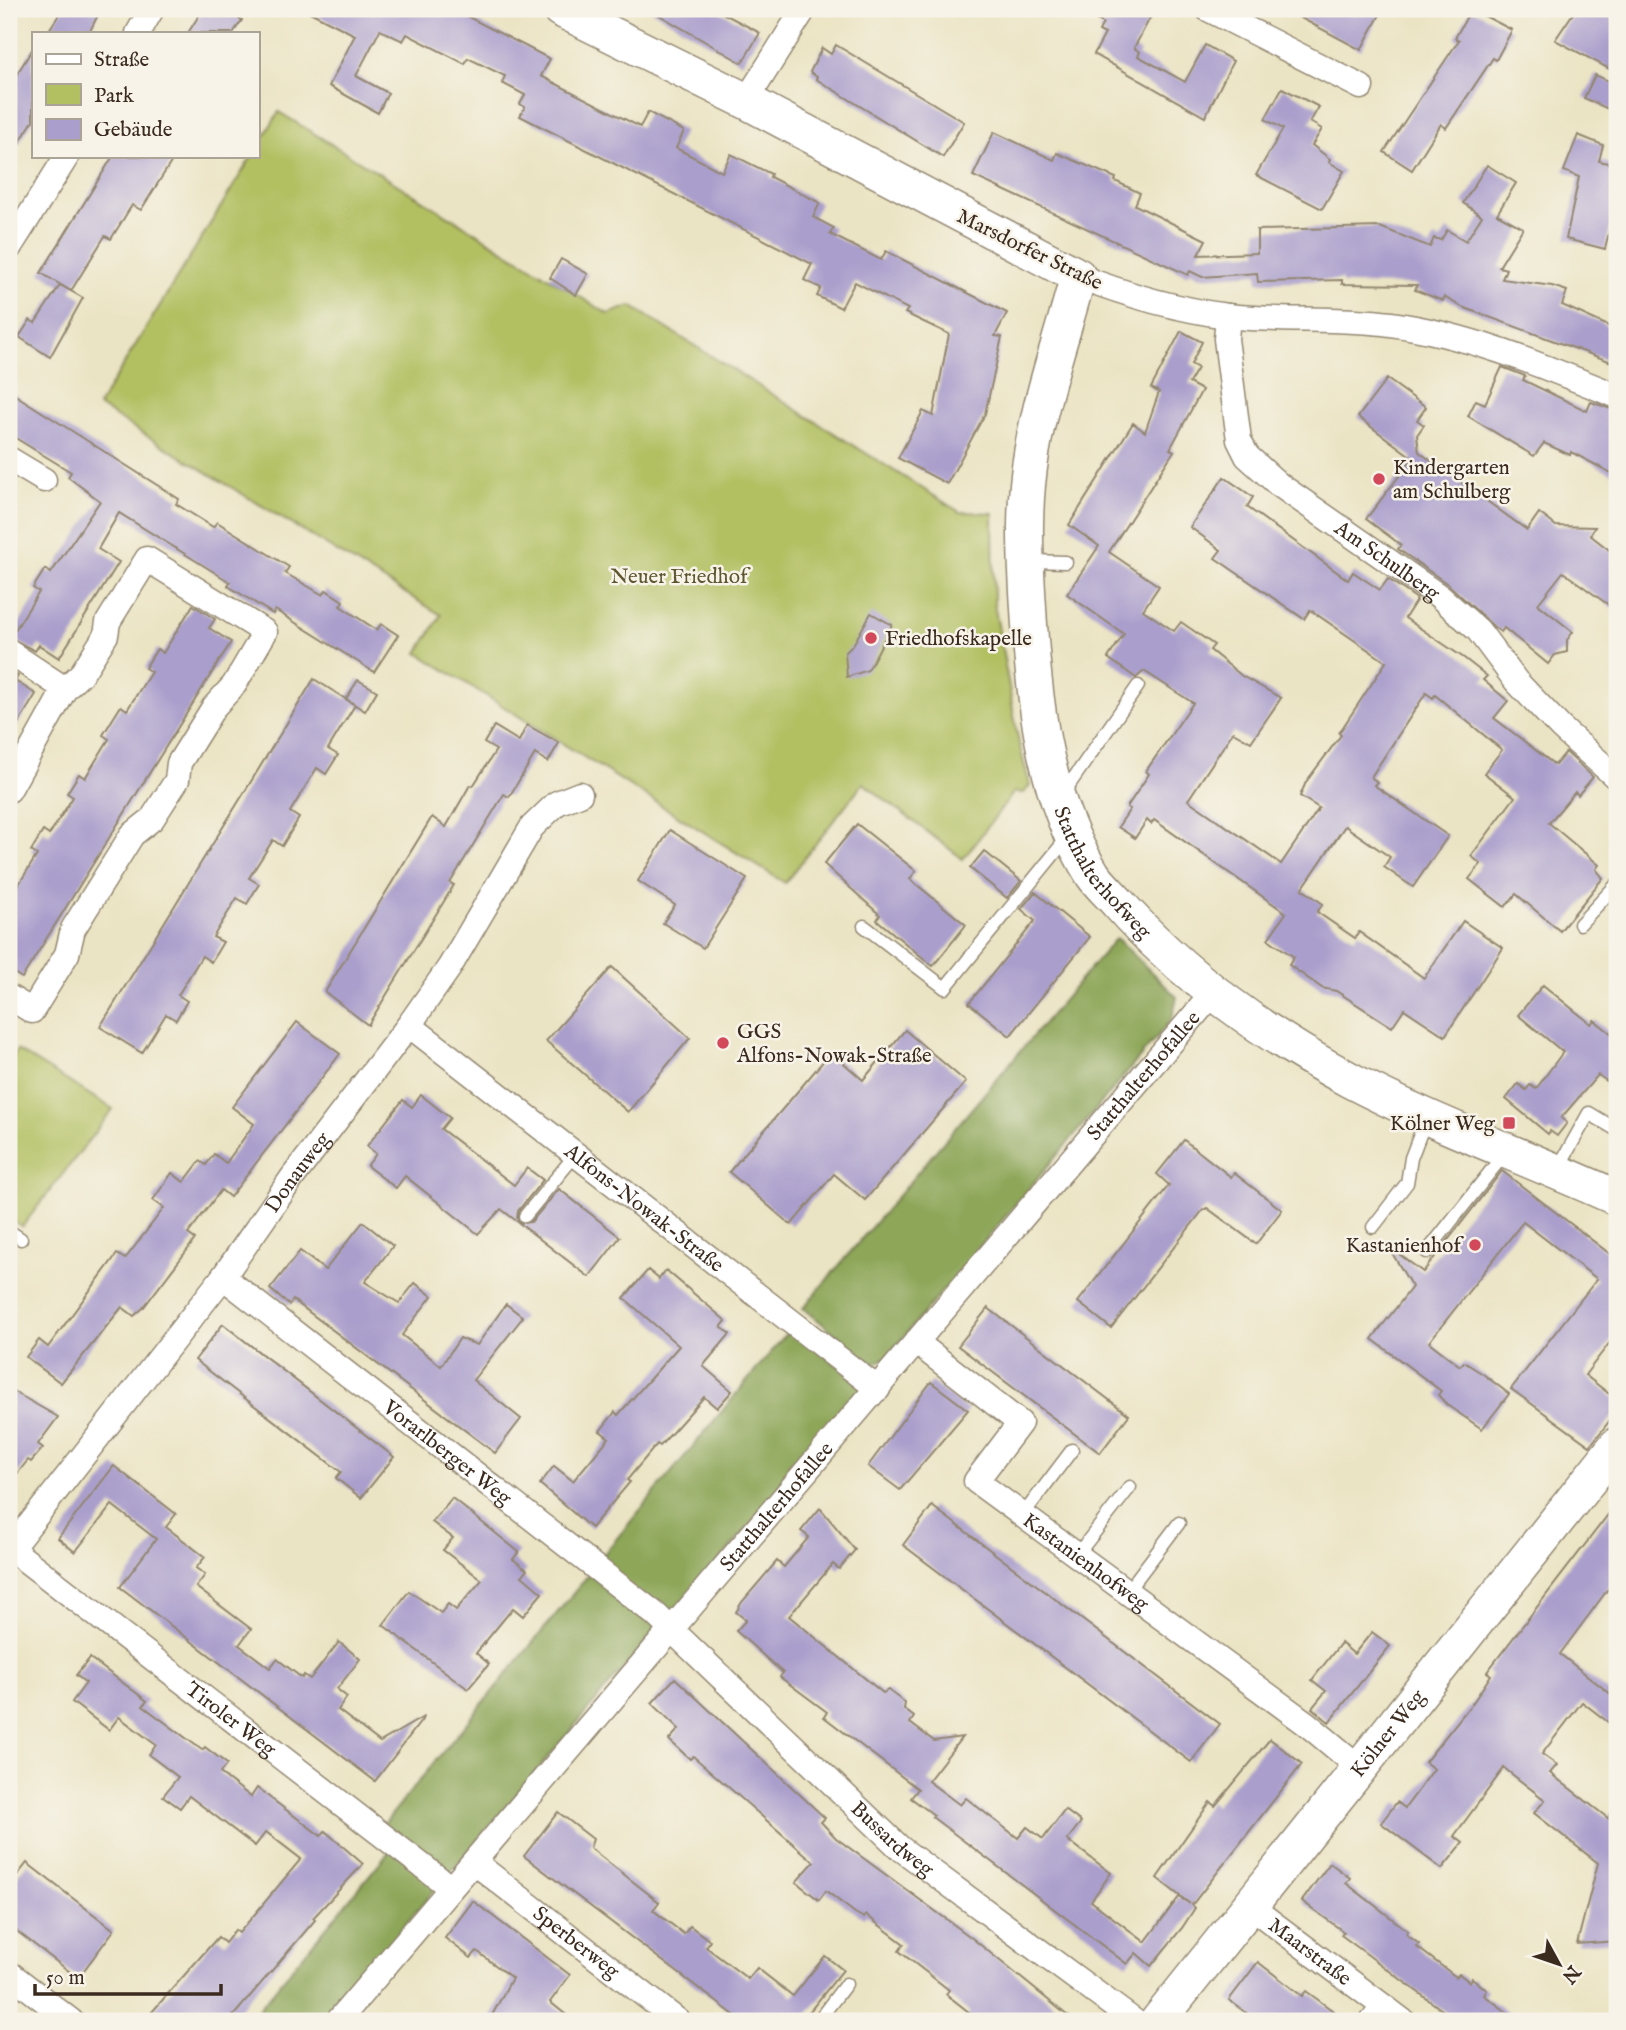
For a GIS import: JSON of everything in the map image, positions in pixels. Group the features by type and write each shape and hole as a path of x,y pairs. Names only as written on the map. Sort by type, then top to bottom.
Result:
{"street":[{"path":"139,32 152,9"},
{"name":"Marsdorfer Straße","path":"560,9 746,102 1078,276 1164,305 1228,316 1390,324 1482,343 1617,396"},
{"path":"746,102 804,9"},
{"path":"1208,9 1361,87"},
{"path":"9,248 66,158"},
{"name":"Statthalterhofweg","path":"1078,276 1032,449 1024,527 1036,698 1065,817 1094,876 1138,926 1215,991 1273,1034 1349,1079 1617,1198"},
{"name":"Am Schulberg","path":"1228,316 1226,339 1239,440 1247,456 1278,484 1439,596 1478,630 1516,681 1561,729 1617,778"},
{"path":"9,460 44,480"},
{"path":"9,790 65,689 82,673 106,635 108,622 147,559 265,632 234,685 214,707 179,764 177,780 152,819 132,835 73,929 68,954 32,1011 9,997"},
{"path":"9,652 65,689"},
{"name":"Donauweg","path":"10,1550 223,1277 292,1178 409,1025 449,968 532,827 557,803 580,794"},
{"name":"Statthalterhofallee","path":"338,2021 1215,991"},
{"name":"Alfons-Nowak-Straße","path":"409,1025 878,1389"},
{"name":"Vorarlberger Weg","path":"223,1277 672,1629"},
{"name":"Kastanienhofweg","path":"916,1342 1020,1423 976,1481 1307,1724 1360,1768"},
{"name":"Kölner Weg","path":"1158,2021 1617,1445"},
{"name":"Tiroler Weg","path":"10,1550 450,1888"},
{"name":"Bussardweg","path":"672,1629 900,1848 1134,2021"},
{"name":"Sperberweg","path":"474,1863 678,2021"},
{"name":"Maarstraße","path":"1251,1907 1372,2012 1403,2021"},
{"path":"9,1973 71,2021"}],"lane":[{"path":"1026,561 1066,562"},
{"path":"864,926 945,988 1065,817 1138,686"},
{"path":"1580,924 1617,884"},
{"path":"1557,1170 1589,1113 1617,1130"},
{"path":"1373,1227 1407,1183 1411,1158 1428,1116"},
{"path":"1427,1252 1507,1150"},
{"path":"525,1216 576,1154"},
{"path":"9,1231 21,1239"},
{"path":"1022,1516 1072,1450"},
{"path":"1076,1556 1130,1487"},
{"path":"1126,1593 1179,1523"},
{"path":"818,2021 846,1984"}],"green space":[{"name":"Neuer Friedhof","path":"279,112 608,314 631,306 960,512 993,513 994,603 1019,744 1030,785 1024,793 1014,792 963,859 863,783 785,883 418,653 441,615 98,406 251,158 259,158 259,145"},
{"path":"1116,938 1177,997 1172,1019 886,1358 873,1364 803,1308"},
{"path":"17,1050 113,1109 22,1227 9,1218 9,1062"},
{"path":"791,1328 866,1389 669,1620 598,1561"},
{"path":"590,1573 658,1628 447,1876 382,1826"},
{"path":"391,1849 438,1886 324,2021 249,2021"}],"building":[{"path":"63,9 101,9 90,32 48,32"},
{"path":"203,9 224,9 242,20 234,32 189,32"},
{"path":"304,9 453,9 550,59 541,76 640,127 648,112 684,131 676,148 722,172 731,154 771,174 770,177 820,203 813,217 834,228 830,234 881,260 886,251 1007,313 995,336 1002,337 985,414 947,484 898,458 923,411 933,416 949,334 905,313 908,309 855,282 841,308 817,296 821,288 804,280 812,264 520,116 525,107 520,104 525,95 502,83 505,76 468,58 465,64 407,34 403,41 380,30 356,76 388,93 378,113 329,86 355,35"},
{"path":"649,9 715,9 760,33 742,63"},
{"path":"1075,9 1134,9 1150,18 1134,48 1140,52 1138,56 1185,82 1205,45 1233,61 1205,117 1094,54 1105,34 1099,31 1103,23"},
{"path":"1284,9 1383,9 1361,50"},
{"path":"1471,9 1512,30 1496,60 1493,58 1446,128 1441,124 1412,170 1384,152 1459,40 1455,38"},
{"path":"1576,9 1617,9 1617,73 1555,40"},
{"path":"836,45 964,122 943,157 816,79 810,72 822,48 831,54"},
{"path":"32,50 32,123 9,159 9,87"},
{"path":"1595,75 1617,85 1617,113 1584,98"},
{"path":"1282,88 1319,107 1310,122 1322,129 1312,145 1330,159 1329,162 1344,171 1322,209 1256,175 1283,129 1265,119"},
{"path":"994,132 1054,160 1057,153 1116,178 1115,181 1140,193 1135,205 1206,240 1198,255 1257,253 1257,230 1380,227 1430,247 1434,238 1441,240 1447,230 1466,241 1482,216 1463,203 1487,165 1516,183 1497,214 1523,228 1499,267 1506,269 1502,279 1552,286 1567,291 1562,305 1617,330 1617,364 1462,307 1444,297 1443,301 1415,290 1417,285 1342,284 1342,280 1258,282 1257,273 1202,277 1190,271 1188,275 973,176"},
{"path":"1578,135 1603,145 1599,161 1617,165 1617,200 1605,249 1566,239 1579,177 1564,171"},
{"path":"112,158 174,158 141,210 132,205 111,239 105,236 71,291 41,273"},
{"path":"561,259 588,274 576,295 550,278"},
{"path":"60,285 83,298 50,357 19,337 30,320 35,323"},
{"path":"1181,331 1202,342 1191,364 1198,368 1189,383 1202,390 1170,449 1174,451 1109,552 1159,586 1143,610 1174,631 1181,622 1214,645 1210,650 1242,676 1281,698 1251,742 1233,732 1188,800 1281,864 1319,808 1300,796 1306,782 1341,735 1339,733 1386,662 1310,610 1304,619 1215,558 1221,550 1190,527 1224,477 1253,497 1247,507 1348,580 1353,572 1380,590 1388,579 1417,599 1405,618 1487,676 1483,680 1508,701 1494,718 1555,765 1566,752 1593,777 1578,795 1575,792 1549,823 1599,865 1596,869 1603,878 1560,931 1516,894 1505,907 1469,879 1481,864 1471,856 1515,797 1484,773 1502,750 1435,695 1433,698 1426,693 1371,777 1377,782 1374,785 1448,836 1413,887 1384,867 1390,857 1345,826 1302,889 1323,904 1317,912 1355,938 1359,932 1424,978 1463,921 1503,948 1445,1036 1404,1009 1392,1027 1336,991 1322,988 1289,965 1294,957 1268,939 1286,913 1154,820 1151,824 1147,820 1135,838 1118,827 1130,809 1127,807 1149,774 1146,771 1193,703 1144,671 1136,678 1108,658 1124,634 1067,594 1099,546 1069,525 1133,423 1145,432 1159,392 1151,388"},
{"path":"1502,367 1525,376 1523,380 1587,411 1591,402 1617,411 1617,476 1571,452 1570,455 1544,443 1534,456 1468,416 1476,400 1485,404"},
{"path":"1387,379 1426,407 1417,420 1424,425 1417,435 1419,452 1527,530 1539,513 1556,526 1595,527 1590,535 1617,556 1617,611 1563,572 1538,604 1573,632 1567,640 1567,652 1555,655 1548,664 1504,628 1501,632 1494,627 1449,585 1398,549 1401,545 1366,519 1413,458 1358,417"},
{"path":"9,391 179,499 176,504 213,527 217,522 289,567 285,573 323,595 326,590 343,601 340,606 377,630 381,624 398,635 374,672 275,610 273,614 228,586 230,582 119,513 98,549 119,562 59,658 39,645 35,651 9,637 9,626 15,630 39,592 33,588 45,569 51,573 100,501 68,477 71,472 9,434"},
{"path":"193,605 215,619 209,628 231,642 22,978 9,970 9,900 37,855 31,851 43,831 49,835 73,797 67,793 79,774 85,778 109,739 103,735 114,717 121,706 127,710 151,672 145,668 157,649 163,653"},
{"name":"Friedhofskapelle","path":"871,613 892,625 868,670 847,677 845,653 853,645"},
{"path":"9,670 18,676 15,681 36,694 9,739"},
{"path":"314,679 355,705 328,749 338,755 326,774 317,768 290,812 299,818 282,846 273,840 249,878 259,884 247,904 237,898 213,937 223,942 211,962 202,956 178,995 187,1001 176,1020 166,1014 142,1053 100,1027"},
{"path":"358,680 377,691 365,711 346,699"},
{"path":"527,725 559,743 548,762 535,754 509,797 504,794 450,883 454,885 368,1025 325,992 432,817 446,827 470,785 473,786 496,750 484,743 494,726 519,741"},
{"path":"857,824 916,871 910,879 966,925 933,966 877,920 880,915 824,864"},
{"path":"670,830 747,879 703,948 663,923 675,905 638,881"},
{"path":"984,851 1021,881 1007,898 970,868"},
{"path":"1035,892 1090,937 1010,1036 969,1003 1035,921 1021,909"},
{"path":"612,967 690,1038 628,1112 546,1041"},
{"path":"1543,985 1591,1024 1594,1020 1617,1038 1617,1088 1598,1075 1561,1118 1567,1123 1557,1136 1550,1131 1548,1134 1506,1099 1518,1084 1526,1090 1530,1085 1536,1089 1563,1052 1518,1015"},
{"path":"297,1022 340,1054 230,1197 221,1190 188,1234 195,1239 143,1308 134,1316 122,1307 61,1383 26,1357 39,1340 48,1347 117,1254 125,1259 164,1208 153,1200 172,1173 184,1182 200,1161 206,1165 214,1154 226,1163 254,1124 232,1107"},
{"path":"905,1030 966,1082 865,1200 834,1174 791,1225 729,1172 831,1052 863,1080"},
{"path":"421,1095 450,1118 441,1129 514,1185 527,1168 543,1180 518,1211 517,1218 520,1223 531,1222 559,1189 620,1237 589,1277 501,1209 478,1234 405,1176 396,1188 367,1166 376,1154 367,1146 403,1100 412,1107"},
{"path":"1184,1140 1231,1177 1234,1173 1282,1210 1256,1244 1207,1208 1203,1210 1111,1328 1078,1302 1169,1185 1157,1174"},
{"path":"1502,1171 1614,1257 1617,1253 1617,1333 1585,1375 1617,1400 1617,1411 1590,1446 1511,1389 1597,1279 1523,1222 1429,1342 1460,1366 1464,1362 1509,1394 1482,1429 1447,1405 1438,1395 1441,1391 1372,1339 1412,1287 1388,1246 1423,1272"},
{"path":"363,1222 393,1246 365,1282 399,1303 415,1283 432,1296 402,1335 441,1366 460,1338 477,1345 506,1304 523,1317 473,1380 521,1419 495,1453 293,1300 289,1305 270,1289 300,1251 325,1270"},
{"path":"648,1270 659,1279 666,1270 726,1321 721,1327 730,1334 703,1366 732,1391 717,1408 704,1397 660,1446 657,1444 627,1480 630,1482 591,1528 540,1484 554,1466 573,1481 609,1438 600,1431 615,1412 618,1415 679,1346 624,1298"},
{"path":"988,1308 1129,1415 1100,1453 958,1346"},
{"path":"223,1324 394,1457 361,1498 336,1478 341,1472 195,1360"},
{"path":"931,1382 968,1410 900,1490 868,1466"},
{"path":"9,1389 58,1417 38,1444 43,1448 31,1462 28,1460 9,1484"},
{"path":"114,1466 176,1514 166,1527 205,1557 196,1568 205,1575 196,1587 251,1629 239,1645 270,1668 277,1659 302,1678 304,1675 310,1679 339,1642 360,1659 337,1689 347,1697 338,1710 380,1742 425,1716 375,1781 120,1587 156,1539 112,1505 75,1552 58,1538"},
{"path":"452,1498 519,1552 513,1559 527,1570 522,1576 542,1593 523,1616 513,1608 476,1653 489,1664 468,1689 383,1625 409,1591 441,1613 448,1604 456,1610 482,1580 443,1550 453,1538 432,1522"},
{"path":"1617,1503 1617,1577 1560,1654 1617,1699 1617,1729 1582,1702 1542,1754 1557,1765 1550,1773 1609,1819 1610,1814 1617,1815 1617,1941 1577,1944 1598,1863 1534,1813 1545,1800 1504,1768 1454,1836 1463,1843 1442,1869 1381,1823 1397,1802 1405,1808 1434,1769 1425,1762 1474,1701 1491,1675 1487,1672"},
{"path":"932,1506 1220,1724 1191,1762 903,1545"},
{"path":"820,1508 855,1550 839,1569 833,1564 789,1616 883,1693 888,1690 905,1703 904,1709 914,1717 910,1723 934,1741 962,1737 928,1781 960,1805 966,1798 1018,1838 1027,1827 1043,1839 1065,1810 1081,1822 1067,1840 1111,1873 1091,1901 1145,1942 1179,1897 1190,1904 1157,1878 1210,1802 1215,1806 1270,1739 1302,1764 1192,1905 1195,1908 1182,1928 1151,1966 1136,1953 1127,1964 932,1817 934,1815 911,1798 918,1789 824,1717 827,1712 780,1677 783,1673 736,1631 746,1620 736,1612 742,1602 777,1561 784,1567 809,1537 801,1531"},
{"path":"1372,1632 1390,1646 1329,1722 1312,1708 1326,1691 1312,1680 1341,1643 1354,1654"},
{"path":"90,1658 147,1701 143,1706 202,1750 205,1747 227,1764 220,1773 251,1797 257,1788 321,1836 325,1831 363,1864 313,1918 315,1920 229,2021 144,2021 218,1937 225,1943 235,1930 239,1933 301,1859 266,1832 255,1846 189,1796 180,1808 163,1796 178,1777 149,1755 156,1745 119,1717 109,1730 72,1702 86,1683 76,1675"},
{"path":"675,1678 825,1818 821,1822 836,1838 972,1938 1074,2021 964,2021 970,2013 946,1994 949,1990 899,1951 904,1944 866,1915 864,1918 855,1913 826,1891 819,1900 796,1882 814,1862 693,1756 690,1759 669,1740 679,1729 652,1703"},
{"path":"558,1812 593,1839 590,1848 659,1902 653,1910 684,1934 690,1926 710,1941 706,1947 748,1979 757,1968 793,1996 825,1956 843,1970 802,2021 742,2021 524,1856"},
{"path":"27,1863 114,1930 78,1978 9,1925 9,1886"},
{"path":"1330,1863 1350,1878 1346,1883 1408,1931 1406,1934 1419,1944 1417,1947 1456,1977 1459,1974 1470,1982 1472,1978 1487,1990 1484,1995 1519,2021 1457,2021 1341,1935 1344,1932 1302,1901"},
{"path":"473,1901 570,1975 550,2002 574,2021 489,2021 512,1978 477,1951 471,1958 445,1938"},
{"path":"1258,1962 1302,1996 1306,1991 1347,2021 1257,2021 1229,2000"}],"place":[{"name":"Kindergarten am Schulberg","path":"1379,479"},
{"name":"Friedhofskapelle","path":"871,638"},
{"name":"GGS Alfons-Nowak-Straße","path":"723,1043"},
{"name":"Kölner Weg","path":"1509,1123"},
{"name":"Kastanienhof","path":"1475,1245"}]}
